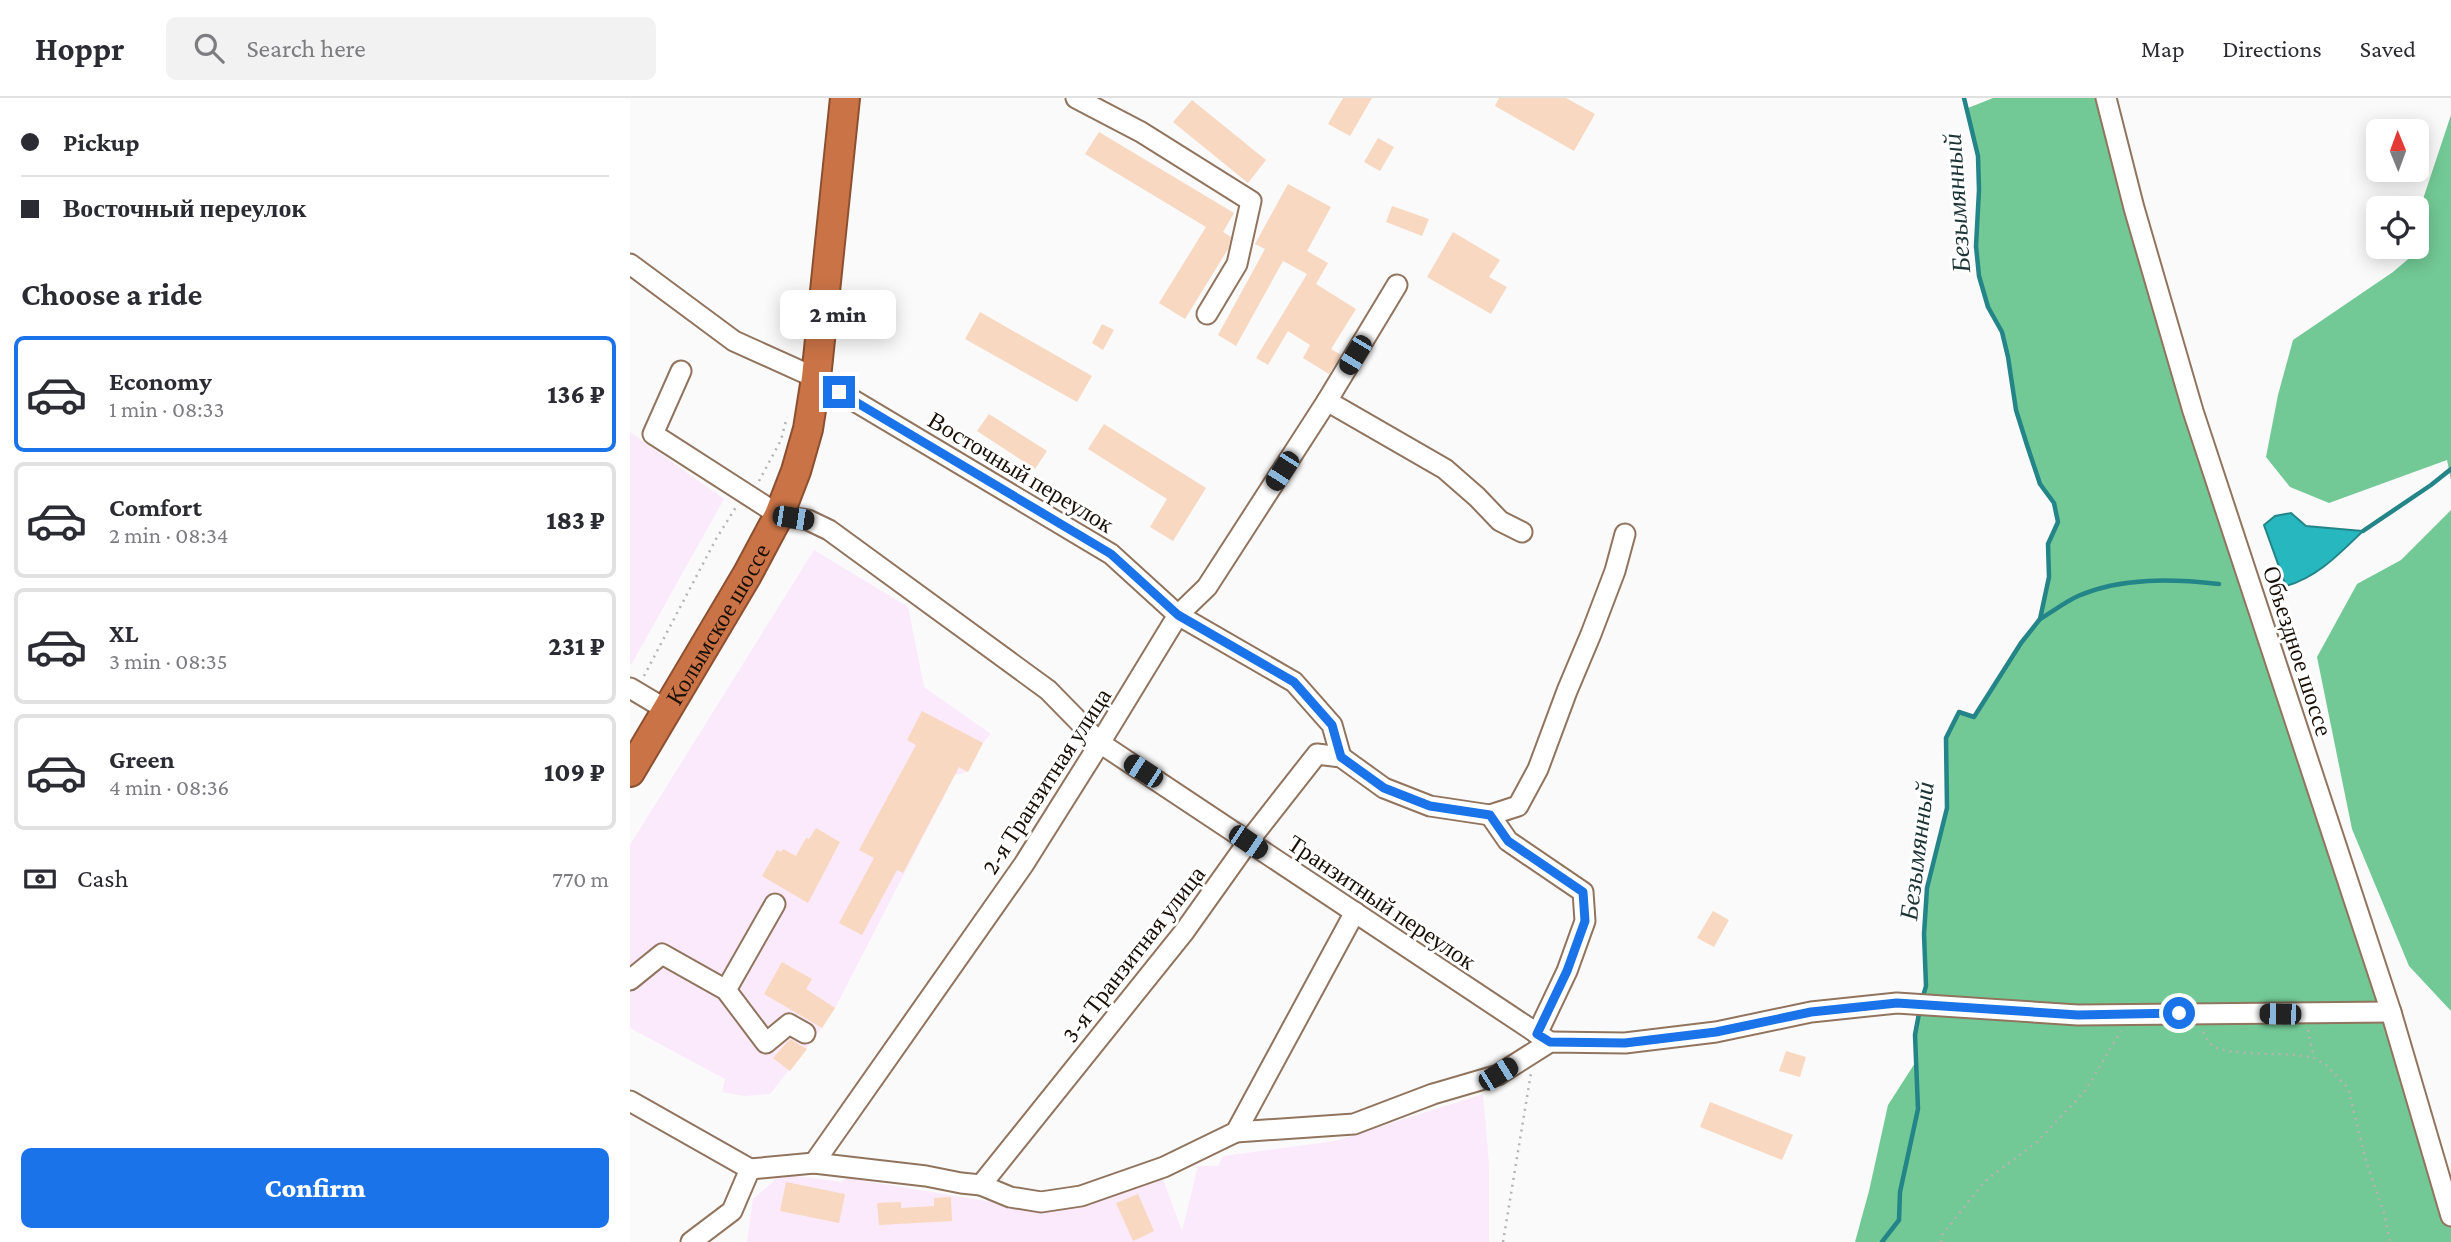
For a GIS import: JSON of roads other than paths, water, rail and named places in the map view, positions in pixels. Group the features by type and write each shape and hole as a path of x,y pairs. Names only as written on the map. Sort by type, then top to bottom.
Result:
{"highway":[{"name":"Колымское шоссе","path":"630,772 779,516 803,450 816,378 845,98"}],"street":[{"path":"1076,98 1141,132 1251,201 1237,264 1207,314"},
{"name":"Объездное шоссе","path":"2106,98 2134,208 2193,411 2391,1012 2451,1216"},
{"name":"Восточный переулок","path":"630,264 734,341 816,378 1111,554 1178,615 1294,682 1332,725 1341,757"},
{"name":"2-я Транзитная улица","path":"814,1163 1024,864 1178,615 1207,587 1327,401 1397,285"},
{"path":"681,371 653,434 779,516"},
{"path":"1327,401 1445,469 1500,522 1522,532"},
{"name":"Транзитный переулок","path":"779,516 808,520 829,530 1048,690 1100,743 1355,912 1541,1042"},
{"path":"1341,757 1384,788 1430,806 1490,815 1518,806 1538,769 1615,571 1625,534"},
{"path":"637,682 667,710"},
{"name":"3-я Транзитная улица","path":"981,1185 1184,932 1248,842 1317,754 1341,757"},
{"path":"632,1106 750,1169 814,1163 981,1185 1010,1197 1041,1202 1081,1196 1164,1167 1236,1132 1354,1124 1433,1094 1498,1074 1541,1042 1585,921 1583,892 1508,841 1490,815"},
{"path":"726,990 775,904"},
{"path":"1236,1132 1355,912"},
{"path":"630,980 662,954 726,990 766,1044 789,1024 805,1033"},
{"path":"1541,1042 1625,1043 1716,1032 1811,1012 1897,1003 2078,1015 2391,1012"},
{"path":"691,1242 732,1211 750,1169"}],"water":[{"path":"2291,513 2306,526 2363,531 2318,570 2286,586 2264,525 2275,516"}],"waterway":[{"name":"Безымянный","path":"1922,1000 1926,986 1924,934 1927,888 1947,808 1946,738 1959,712 1974,717 2021,643 2040,619 2049,577 2048,544 2058,522 2054,503 2040,484 2027,445 2016,410 2002,332 1988,307 1979,276 1976,246 1978,156 1964,98"},
{"path":"2363,531 2451,469"},
{"path":"2040,619 2078,596 2112,585 2148,581 2219,584"},
{"name":"Безымянный","path":"1882,1242 1899,1220 1900,1192 1918,1109 1915,1035 1920,1008"}]}
